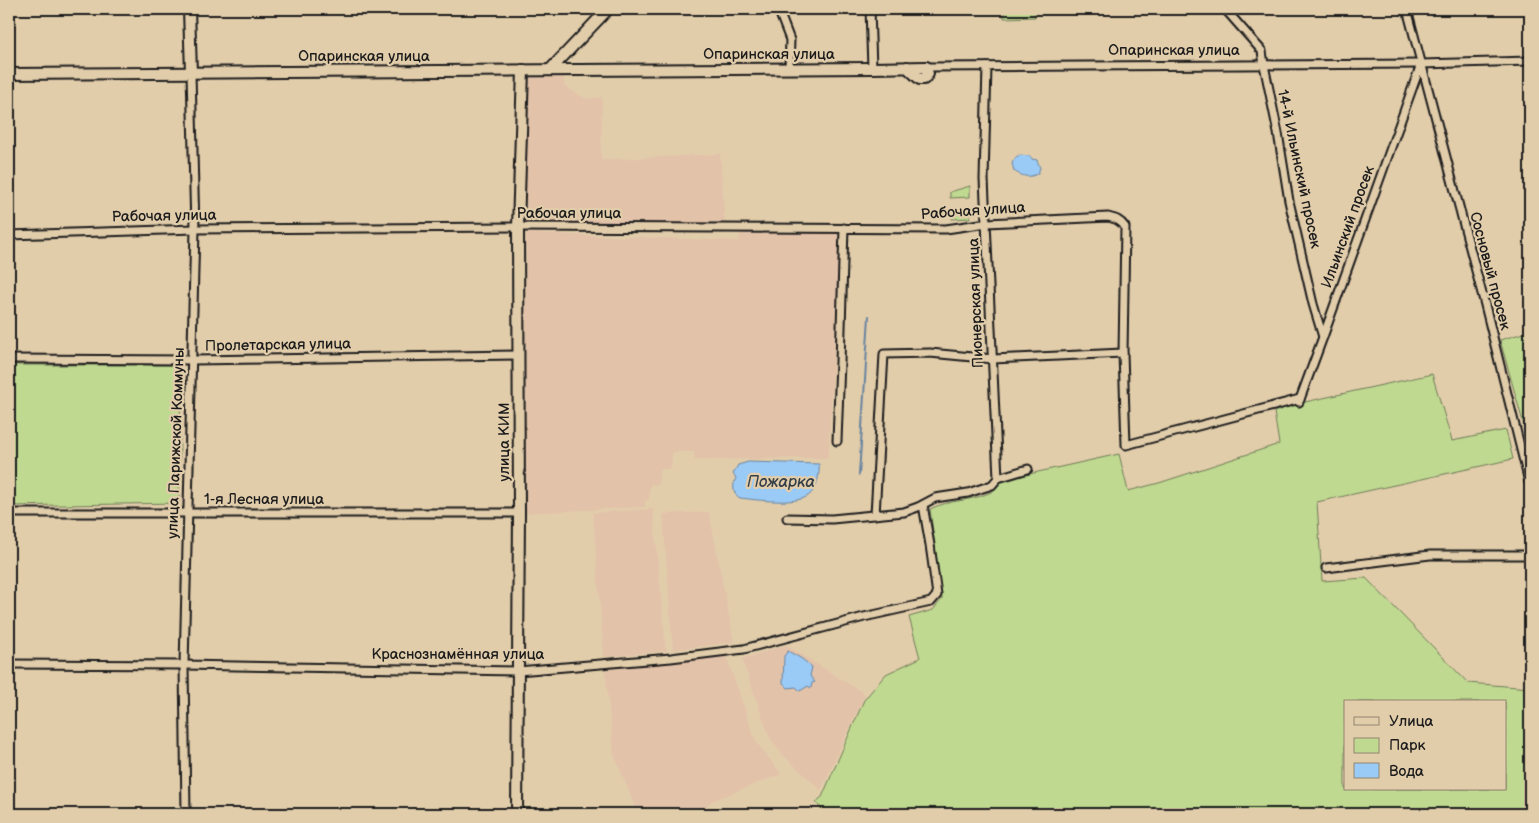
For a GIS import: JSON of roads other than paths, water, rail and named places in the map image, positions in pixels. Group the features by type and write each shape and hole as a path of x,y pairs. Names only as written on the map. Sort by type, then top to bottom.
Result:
{"main road":[{"path":"189,9 191,72"},
{"path":"550,70 608,9"},
{"name":"Опаринская улица","path":"9,74 907,67 917,77 924,79 928,74 926,67"},
{"name":"улица КИМ","path":"517,814 518,226 523,70"}],"street":[{"path":"778,9 790,40 789,68"},
{"path":"870,9 872,68"},
{"name":"14-й Ильинский просек","path":"1225,9 1262,51 1290,200 1313,304 1323,337"},
{"name":"Сосновый просек","path":"1407,9 1485,305 1530,486"},
{"name":"Опаринская улица","path":"926,67 1530,62"},
{"name":"Ильинский просек","path":"1122,353 1126,446 1299,400 1421,64"},
{"name":"Пионерская улица","path":"987,67 984,179 998,478"},
{"name":"улица Парижской Коммуны","path":"186,814 184,665 195,229 191,72"},
{"name":"Рабочая улица","path":"9,235 195,229 518,226 946,229 987,223 1108,217 1117,219 1125,227 1122,353"},
{"path":"837,441 844,228"},
{"path":"875,515 884,354 930,353 993,359 1122,353"},
{"name":"Пролетарская улица","path":"9,358 192,360 518,355"},
{"path":"786,518 832,519 904,512 924,505 935,498 968,493 992,485 998,478 1028,469"},
{"name":"Краснознамённая улица","path":"9,664 518,671 671,658 744,649 864,617 931,602 937,595 924,505"},
{"name":"1-я Лесная улица","path":"9,514 519,513"},
{"path":"1326,568 1430,556 1530,556"}],"water":[{"path":"1020,155 1030,156 1032,159 1037,160 1040,168 1038,173 1026,176 1014,171 1012,163"},
{"name":"Пожарка","path":"748,462 819,464 817,482 814,490 802,499 775,501 740,498 735,492 736,478 733,474 738,465"},
{"path":"788,651 812,667 810,676 815,682 812,683 811,688 808,686 800,691 796,687 788,688 783,683 784,656"}],"waterway":[{"path":"859,475 869,316"}]}
